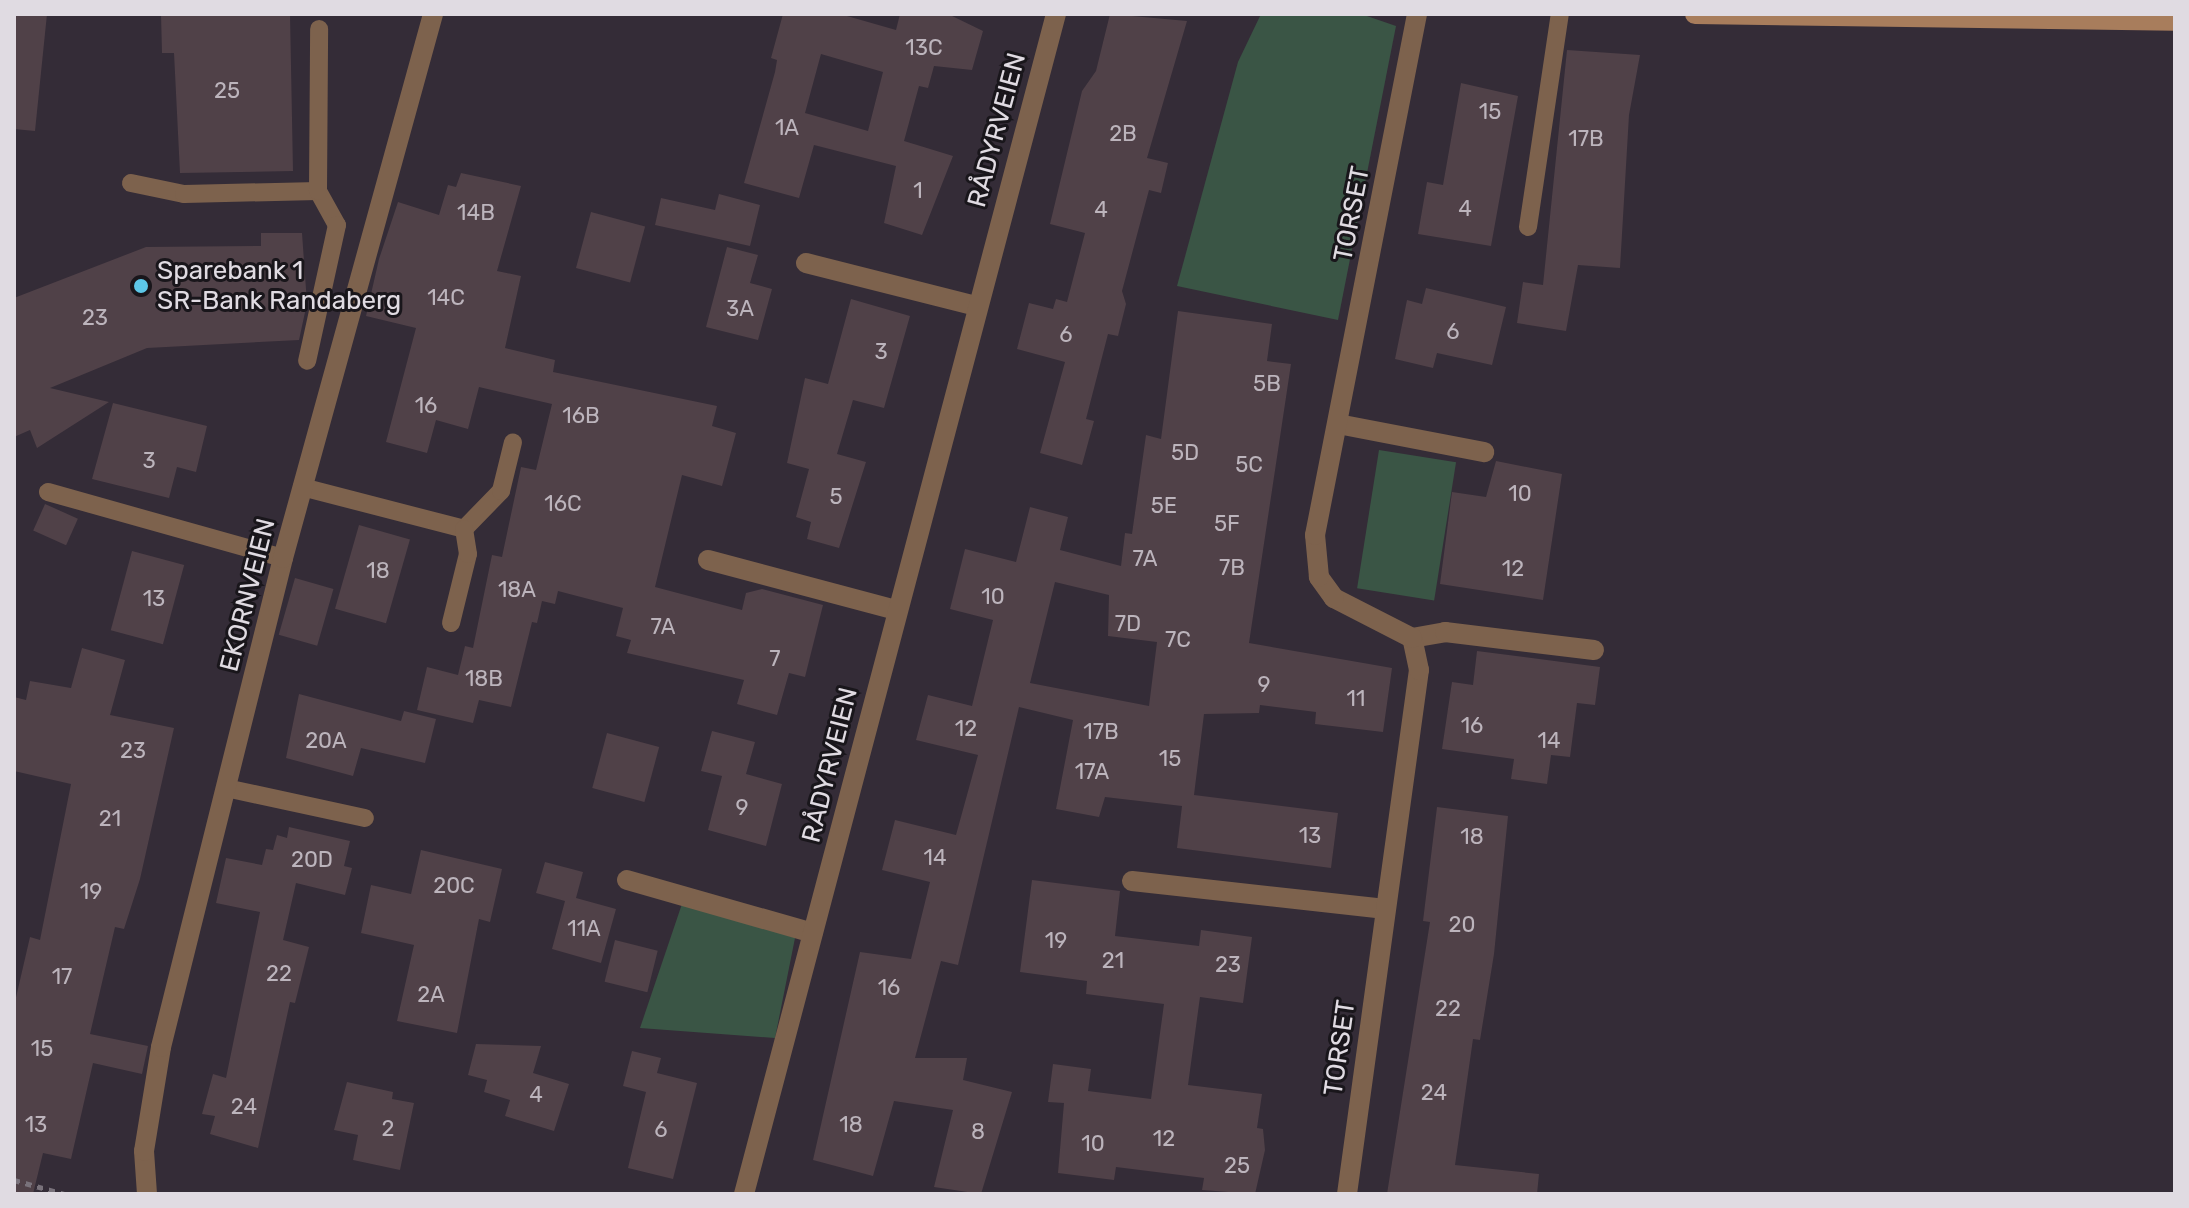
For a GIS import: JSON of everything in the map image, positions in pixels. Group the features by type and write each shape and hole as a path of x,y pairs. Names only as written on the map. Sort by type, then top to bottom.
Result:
{"street":[{"name":"EKORNVEIEN","path":"147,1194 144,1151 161,1047 283,558 433,14"},
{"name":"RÅDYRVEIEN","path":"744,1194 976,306 1056,14"},
{"name":"TORSET","path":"1347,1194 1419,670 1412,638 1334,598 1319,577 1315,535 1417,14"},
{"path":"1695,14 1799,20 2175,21"},
{"path":"806,263 976,306"},
{"path":"1338,424 1484,452"},
{"path":"708,560 896,610"},
{"path":"1412,638 1445,632 1594,650"},
{"path":"627,880 813,933"},
{"path":"1132,881 1385,909"}],"lane":[{"path":"1528,227 1560,14"},
{"path":"307,361 337,225 318,191 319,29"},
{"path":"131,183 184,194 318,191"},
{"path":"464,529 501,491 513,442"},
{"path":"302,487 464,529"},
{"path":"48,492 130,520 283,558"},
{"path":"451,623 468,554 464,529"},
{"path":"226,788 365,818"}],"path":[{"path":"14,1180 65,1194"}],"green space":[{"path":"1261,14 1361,14 1396,26 1338,320 1177,286 1238,62"},
{"path":"1379,450 1456,462 1434,600 1357,588"},
{"path":"685,895 796,933 775,1038 640,1028"}],"building":[{"path":"14,14 47,14 35,131 14,129"},
{"path":"161,14 290,14 293,171 180,173 174,53 162,53"},
{"path":"783,14 840,14 896,30 900,14 948,14 983,31 972,70 934,66 928,88 919,86 904,141 953,156 922,235 884,223 896,166 814,145 799,198 744,183 775,72 777,60 771,58","holes":["821,54 883,72 868,131 805,113"]},
{"path":"1110,14 1187,21 1147,158 1168,163 1161,193 1149,190 1122,291 1126,304 1118,336 1108,334 1086,419 1094,421 1082,465 1040,453 1065,362 1017,349 1029,303 1053,309 1056,299 1067,302 1085,233 1050,224 1082,91 1096,71"},
{"path":"1567,50 1640,55 1629,115 1620,268 1578,265 1566,331 1517,323 1523,282 1543,285"},
{"path":"1461,83 1518,96 1491,246 1418,234 1427,182 1443,185"},
{"path":"461,173 521,186 497,271 521,276 505,348 555,360 553,372 717,406 712,426 736,433 722,486 682,475 655,587 742,610 746,593 762,589 823,605 805,677 789,673 777,715 737,704 744,680 627,653 631,640 616,636 623,608 558,591 555,604 542,601 537,623 532,622 511,707 479,700 473,723 417,710 427,667 458,675 465,646 473,648 492,555 502,557 521,467 536,470 552,404 479,387 468,429 436,420 427,453 386,442 416,328 366,316 379,259 398,202 439,215 448,185 456,187"},
{"path":"719,194 760,205 750,246 655,225 661,198 715,210"},
{"path":"591,212 645,226 630,283 576,268"},
{"path":"261,233 302,233 307,303 299,340 147,348 50,388 109,402 37,448 30,430 14,437 14,298 146,247 261,246"},
{"path":"727,247 758,255 750,283 772,289 758,340 706,327"},
{"path":"1426,288 1506,307 1492,365 1437,353 1433,368 1395,359 1407,300 1422,304"},
{"path":"851,299 910,316 884,408 853,400 837,454 866,462 839,548 807,539 811,522 796,517 809,469 787,463 805,378 828,384"},
{"path":"1178,311 1272,324 1267,361 1291,364 1249,643 1392,668 1383,732 1315,724 1316,712 1260,705 1259,713 1204,714 1194,795 1338,813 1331,868 1177,848 1182,806 1105,797 1099,817 1056,809 1073,720 1019,707 958,965 941,961 915,1058 967,1058 963,1080 1012,1092 981,1194 934,1187 953,1110 894,1101 873,1176 813,1160 860,952 911,959 930,882 882,870 895,820 956,835 978,755 916,740 928,695 972,706 993,620 950,609 965,549 1016,562 1030,507 1068,517 1060,550 1121,566 1125,533 1132,534 1146,435 1161,439","holes":["1055,582 1109,595 1108,636 1157,642 1149,706 1030,683"]},
{"path":"113,403 207,426 196,472 177,467 169,498 92,479"},
{"path":"1496,461 1562,474 1543,600 1440,584 1452,492 1486,497"},
{"path":"45,504 78,519 66,545 33,530"},
{"path":"359,525 410,540 386,623 335,609"},
{"path":"132,551 184,565 163,644 111,630"},
{"path":"295,578 333,589 317,646 279,635"},
{"path":"82,648 125,660 110,715 174,728 140,879 124,929 115,927 90,1034 148,1046 142,1074 93,1063 71,1159 43,1153 33,1194 14,1194 14,1006 30,937 40,940 71,784 14,771 14,697 26,700 30,681 71,688"},
{"path":"1477,651 1600,667 1595,705 1577,703 1570,757 1551,755 1547,784 1511,779 1514,759 1442,749 1452,682 1473,685"},
{"path":"299,694 401,721 404,711 436,719 425,763 361,748 353,776 286,758"},
{"path":"712,731 755,742 746,774 782,784 766,846 708,830 722,776 701,771"},
{"path":"607,733 659,747 644,802 592,788"},
{"path":"1437,807 1508,816 1494,954 1480,1040 1473,1039 1455,1165 1539,1174 1537,1194 1387,1194 1430,922 1423,921"},
{"path":"289,827 350,841 344,866 352,868 345,895 296,883 283,940 309,947 295,1003 290,1002 258,1148 210,1134 215,1116 202,1114 213,1074 226,1078 260,912 216,903 226,858 262,865 266,849 273,850 277,835 287,838"},
{"path":"421,850 502,869 490,922 479,919 457,1033 397,1021 414,945 361,933 371,885 411,894"},
{"path":"545,862 583,872 576,898 616,909 601,963 552,949 565,901 536,893"},
{"path":"1032,880 1120,891 1115,936 1199,946 1201,930 1252,937 1243,1003 1200,997 1188,1085 1262,1094 1257,1128 1263,1129 1265,1150 1255,1194 1202,1190 1204,1178 1116,1167 1114,1180 1058,1173 1064,1103 1048,1102 1053,1064 1091,1069 1088,1091 1151,1099 1164,1004 1086,994 1087,981 1020,972"},
{"path":"615,940 658,951 647,992 605,982"},
{"path":"476,1044 541,1046 533,1073 569,1084 554,1131 505,1116 510,1100 484,1092 487,1080 468,1075"},
{"path":"632,1051 661,1058 657,1073 697,1083 673,1179 628,1168 646,1092 623,1086"},
{"path":"347,1082 393,1092 392,1099 414,1103 400,1170 353,1160 358,1135 334,1130"}],"place":[{"name":"Sparebank 1 SR-Bank Randaberg","path":"141,286"}]}
